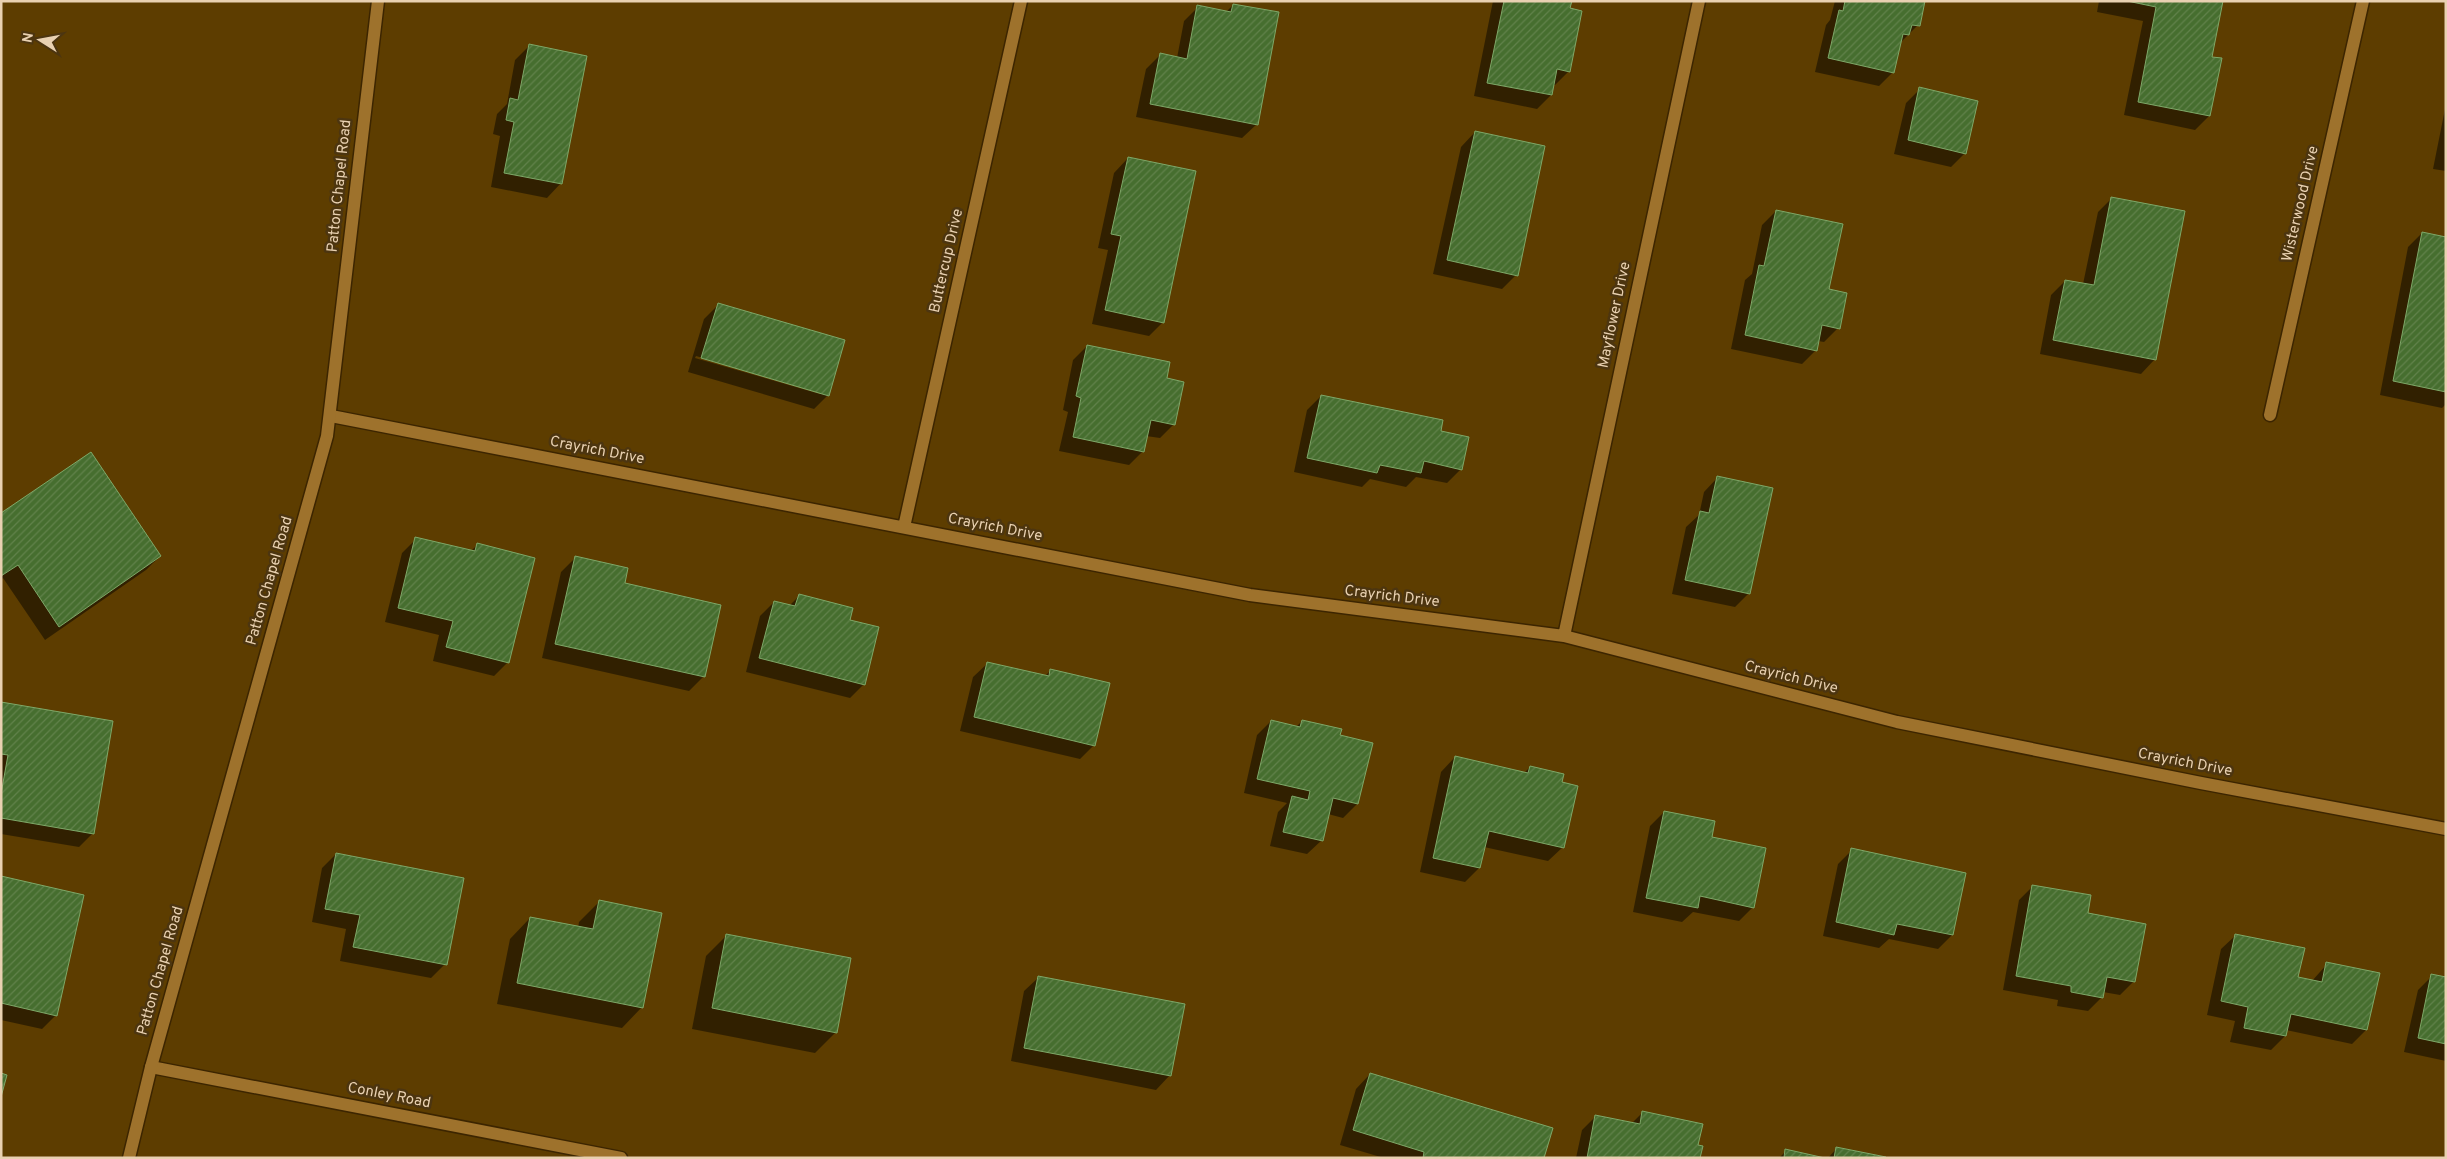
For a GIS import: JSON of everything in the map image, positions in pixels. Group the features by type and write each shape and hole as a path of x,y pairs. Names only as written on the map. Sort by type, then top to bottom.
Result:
{"street":[{"name":"Patton Chapel Road","path":"129,1158 152,1067 314,485 331,416 378,1"},
{"name":"Buttercup Drive","path":"904,527 1021,1"},
{"name":"Mayflower Drive","path":"1564,636 1699,1"},
{"name":"Wisterwood Drive","path":"2270,415 2363,1"},
{"name":"Crayrich Drive","path":"331,416 1250,595 1564,636 1897,722 2201,783 2446,829"},
{"name":"Conley Road","path":"152,1067 621,1158"}],"building":[{"path":"1504,1 1572,1 1570,8 1582,11 1570,72 1557,69 1552,95 1487,83"},
{"path":"1845,1 1925,1 1920,26 1912,25 1909,35 1903,34 1894,73 1828,58 1839,10 1843,11"},
{"path":"2127,1 2223,1 2212,57 2222,58 2210,116 2138,102 2156,7"},
{"path":"1233,4 1279,12 1258,125 1150,104 1160,53 1187,59 1197,5 1231,12"},
{"path":"529,44 587,56 562,184 504,173 514,122 506,120 510,98 518,100"},
{"path":"1919,87 1978,101 1966,154 1908,140"},
{"path":"1475,131 1545,146 1518,276 1447,260"},
{"path":"1128,157 1196,171 1164,323 1105,310 1121,236 1111,234"},
{"path":"2111,197 2185,211 2156,360 2053,340 2065,280 2094,285"},
{"path":"1776,210 1843,224 1829,289 1847,293 1840,329 1822,325 1817,351 1745,335 1759,265 1764,266"},
{"path":"2422,232 2446,237 2446,392 2393,381"},
{"path":"718,303 845,340 829,396 701,358"},
{"path":"1087,345 1170,362 1167,378 1184,382 1175,425 1151,420 1144,452 1073,437 1081,398 1076,396"},
{"path":"1321,395 1443,420 1441,431 1469,437 1462,470 1424,461 1421,473 1380,465 1377,473 1307,458"},
{"path":"91,452 161,556 59,627 18,565 1,576 1,513"},
{"path":"1717,476 1773,488 1750,594 1685,580 1700,511 1709,513"},
{"path":"415,537 475,551 477,543 535,558 509,663 446,647 453,621 398,608"},
{"path":"575,556 628,568 625,583 721,605 705,677 555,644"},
{"path":"799,594 853,608 850,620 879,627 865,685 759,658 774,601 795,606"},
{"path":"987,662 1049,676 1050,669 1110,683 1095,746 974,717"},
{"path":"1,702 113,721 94,834 1,818 1,794 8,755 1,754"},
{"path":"1271,720 1300,727 1302,720 1342,729 1340,735 1373,743 1358,804 1333,798 1323,841 1283,832 1292,796 1308,800 1310,791 1257,779"},
{"path":"1455,756 1528,773 1530,766 1564,774 1562,782 1578,786 1564,848 1489,831 1480,868 1433,858"},
{"path":"1664,811 1715,821 1712,837 1766,848 1754,908 1700,896 1698,908 1646,898"},
{"path":"1851,848 1966,873 1953,935 1897,924 1894,935 1836,922"},
{"path":"336,853 464,878 447,965 353,947 360,915 325,909"},
{"path":"1,876 84,895 57,1016 1,1003"},
{"path":"2032,885 2091,895 2088,913 2146,924 2135,982 2107,977 2103,998 2071,992 2071,986 2016,976"},
{"path":"599,900 662,913 643,1008 517,983 530,917 593,929"},
{"path":"726,934 851,958 837,1033 712,1008"},
{"path":"2235,934 2305,948 2298,977 2322,982 2326,962 2380,973 2367,1030 2291,1014 2286,1036 2244,1028 2248,1007 2221,1001"},
{"path":"2431,974 2446,977 2446,1044 2418,1038"},
{"path":"1038,976 1185,1004 1171,1076 1024,1048"},
{"path":"1,1073 7,1075 1,1097"},
{"path":"1370,1073 1553,1128 1544,1158 1423,1158 1424,1152 1353,1130"},
{"path":"1642,1111 1703,1124 1698,1145 1703,1146 1700,1158 1587,1158 1595,1115 1640,1124"},
{"path":"1836,1147 1886,1157 1886,1158 1834,1158"},
{"path":"1785,1149 1825,1158 1784,1158"}]}
